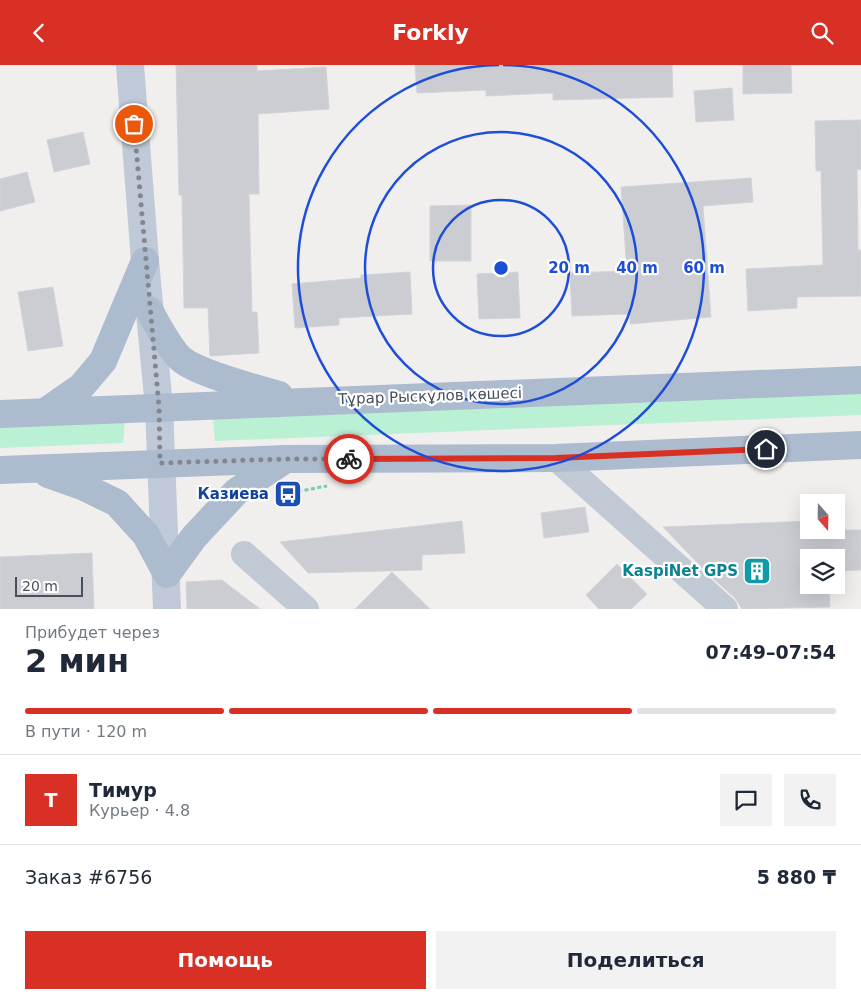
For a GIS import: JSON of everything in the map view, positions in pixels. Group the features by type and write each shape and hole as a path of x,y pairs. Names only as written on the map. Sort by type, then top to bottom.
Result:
{"main road":[{"path":"45,412 81,387 103,361 145,261"},
{"path":"149,310 164,336 181,359 246,386 300,402"},
{"name":"Тұрар Рыскұлов көшесі","path":"0,414 861,380"},
{"path":"0,470 286,459 556,458 861,445"},
{"path":"32,469 82,486 117,503 146,535 167,575 194,537 236,492 286,459"}],"street":[{"path":"130,65 149,310 159,407 167,609"},
{"path":"556,458 725,609"},
{"path":"244,554 306,609"}],"green space":[{"path":"861,392 861,415 215,441 213,418"},
{"path":"125,421 123,443 0,448 0,427"}],"building":[{"path":"176,65 257,65 257,71 326,67 329,109 258,114 259,194 249,194 252,312 257,312 259,353 210,356 208,308 184,308 182,195 179,195"},
{"path":"415,65 672,65 673,97 553,100 553,93 486,96 486,90 417,93"},
{"path":"743,65 791,65 792,93 743,94"},
{"path":"732,88 734,120 696,122 694,91"},
{"path":"861,120 861,169 857,170 858,250 861,250 861,296 797,297 797,308 748,311 746,269 823,265 821,171 816,171 815,121"},
{"path":"83,132 90,164 54,172 47,140"},
{"path":"27,172 35,202 0,211 0,179"},
{"path":"751,178 753,202 703,206 711,317 630,324 630,314 572,316 570,273 627,271 621,187"},
{"path":"471,205 471,261 430,261 430,206"},
{"path":"410,272 412,314 339,318 339,325 295,328 292,284 361,278 361,275"},
{"path":"518,272 520,318 479,319 477,274"},
{"path":"53,287 63,346 28,351 18,292"},
{"path":"585,507 589,532 544,538 541,513"},
{"path":"462,521 465,553 422,555 422,570 308,573 280,542"},
{"name":"KaspiNet GPS","path":"800,521 800,539 845,539 845,530 861,530 861,570 845,571 845,549 800,549 800,594 829,594 830,607 742,609 735,598 706,572 663,527"},
{"path":"92,553 94,609 0,609 0,557"},
{"path":"617,564 647,594 631,609 599,609 586,595"},
{"path":"392,572 430,609 355,609"},
{"path":"222,580 260,609 187,609 186,582"}],"way so far":[{"path":"134,124 159,407 160,463 349,459"}],"place":[{"name":"Казиева","path":"288,494"},
{"name":"KaspiNet GPS","path":"757,571"}],"route":[{"path":"349,459 556,458 766,449"}]}
